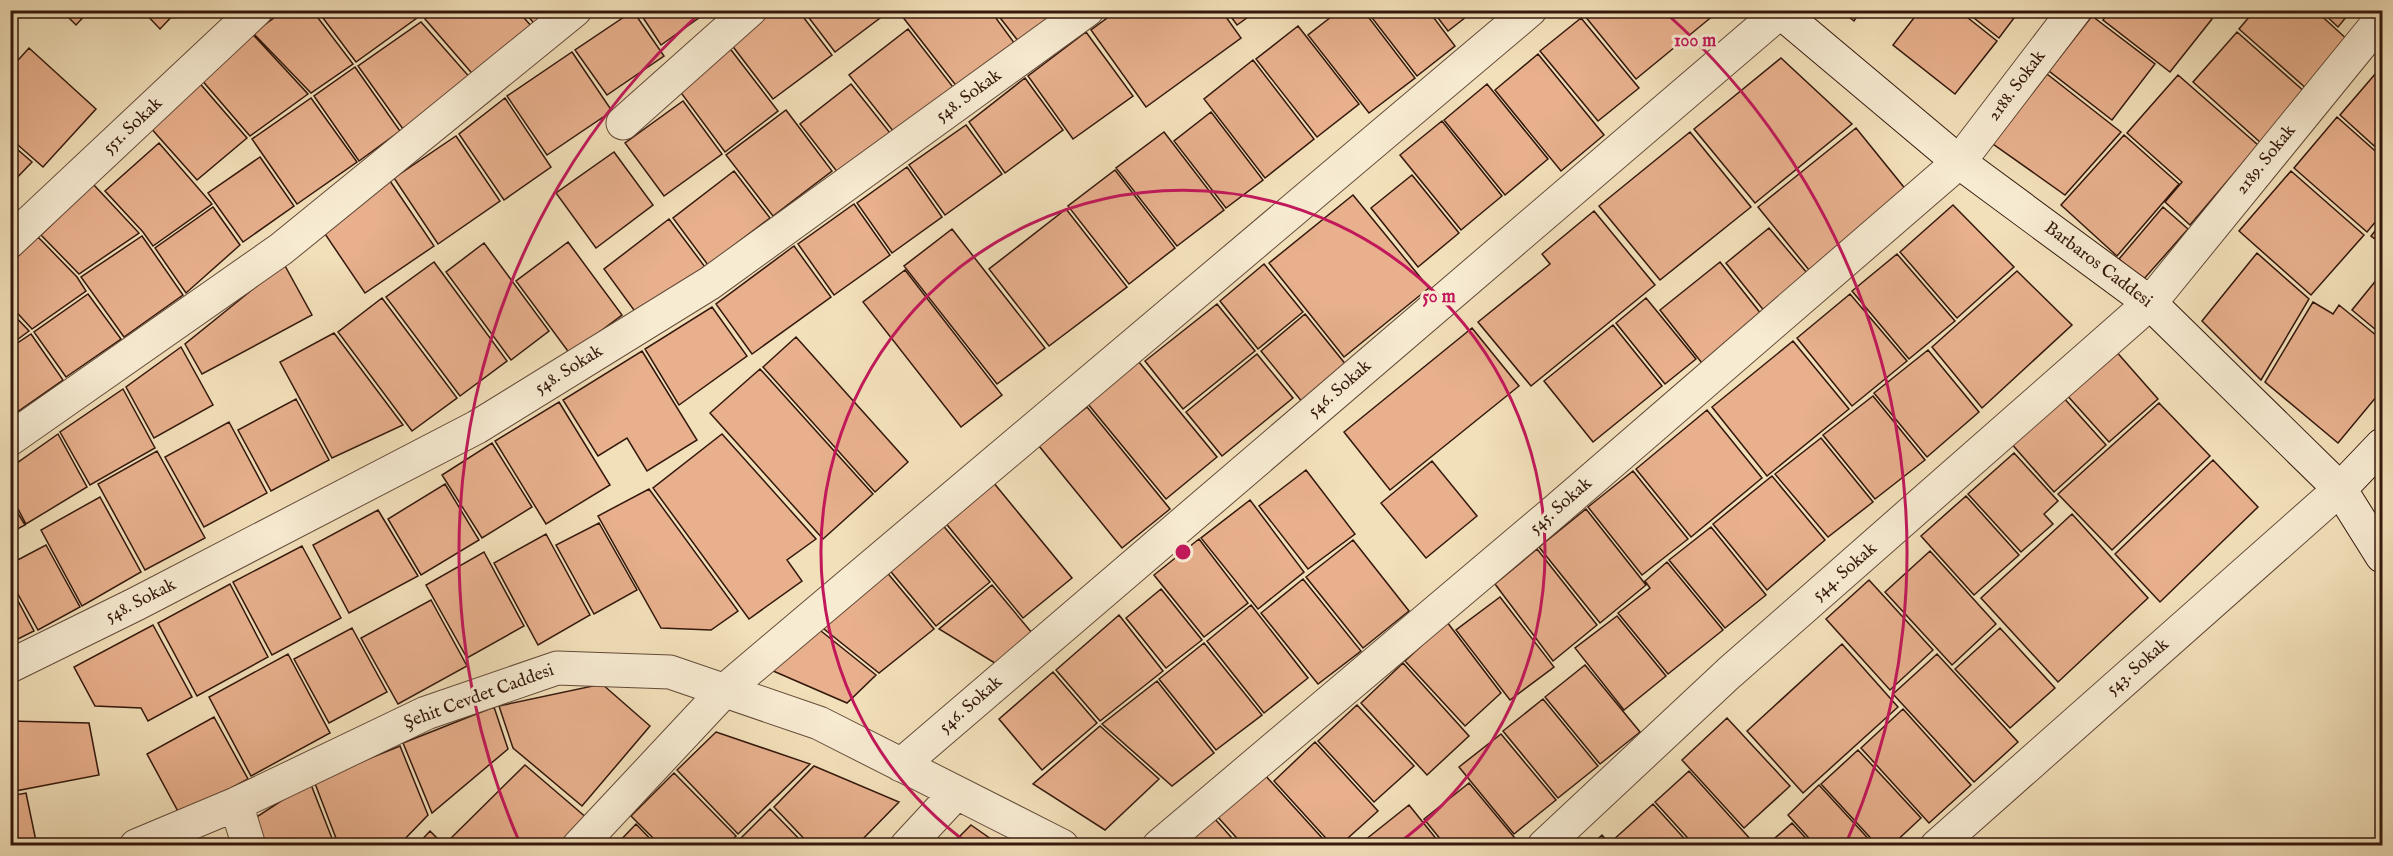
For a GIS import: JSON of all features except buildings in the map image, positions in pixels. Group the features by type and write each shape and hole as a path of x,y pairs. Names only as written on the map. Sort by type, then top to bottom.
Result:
{"street":[{"name":"551. Sokak","path":"10,241 256,10"},
{"path":"10,439 280,249 575,10"},
{"path":"623,123 750,10"},
{"name":"548. Sokak","path":"10,666 136,604 477,427 710,283 1087,10"},
{"path":"579,846 724,691 1530,10"},
{"name":"2188. Sokak","path":"1959,162 2075,10"},
{"name":"Barbaros Caddesi","path":"1779,11 1959,162 2150,303 2340,489 2382,556"},
{"name":"546. Sokak","path":"900,765 1779,11"},
{"name":"2189. Sokak","path":"2150,303 2382,18"},
{"name":"545. Sokak","path":"1159,846 1554,512 1959,162"},
{"name":"544. Sokak","path":"1544,846 1729,673 2150,303"},
{"name":"543. Sokak","path":"1937,846 2340,489 2382,446"},
{"name":"Şehit Cevdet Caddesi","path":"136,846 236,804 426,713 557,668 670,672 819,723 1062,846"},
{"path":"907,846 956,793"},
{"path":"236,804 249,846"}]}
